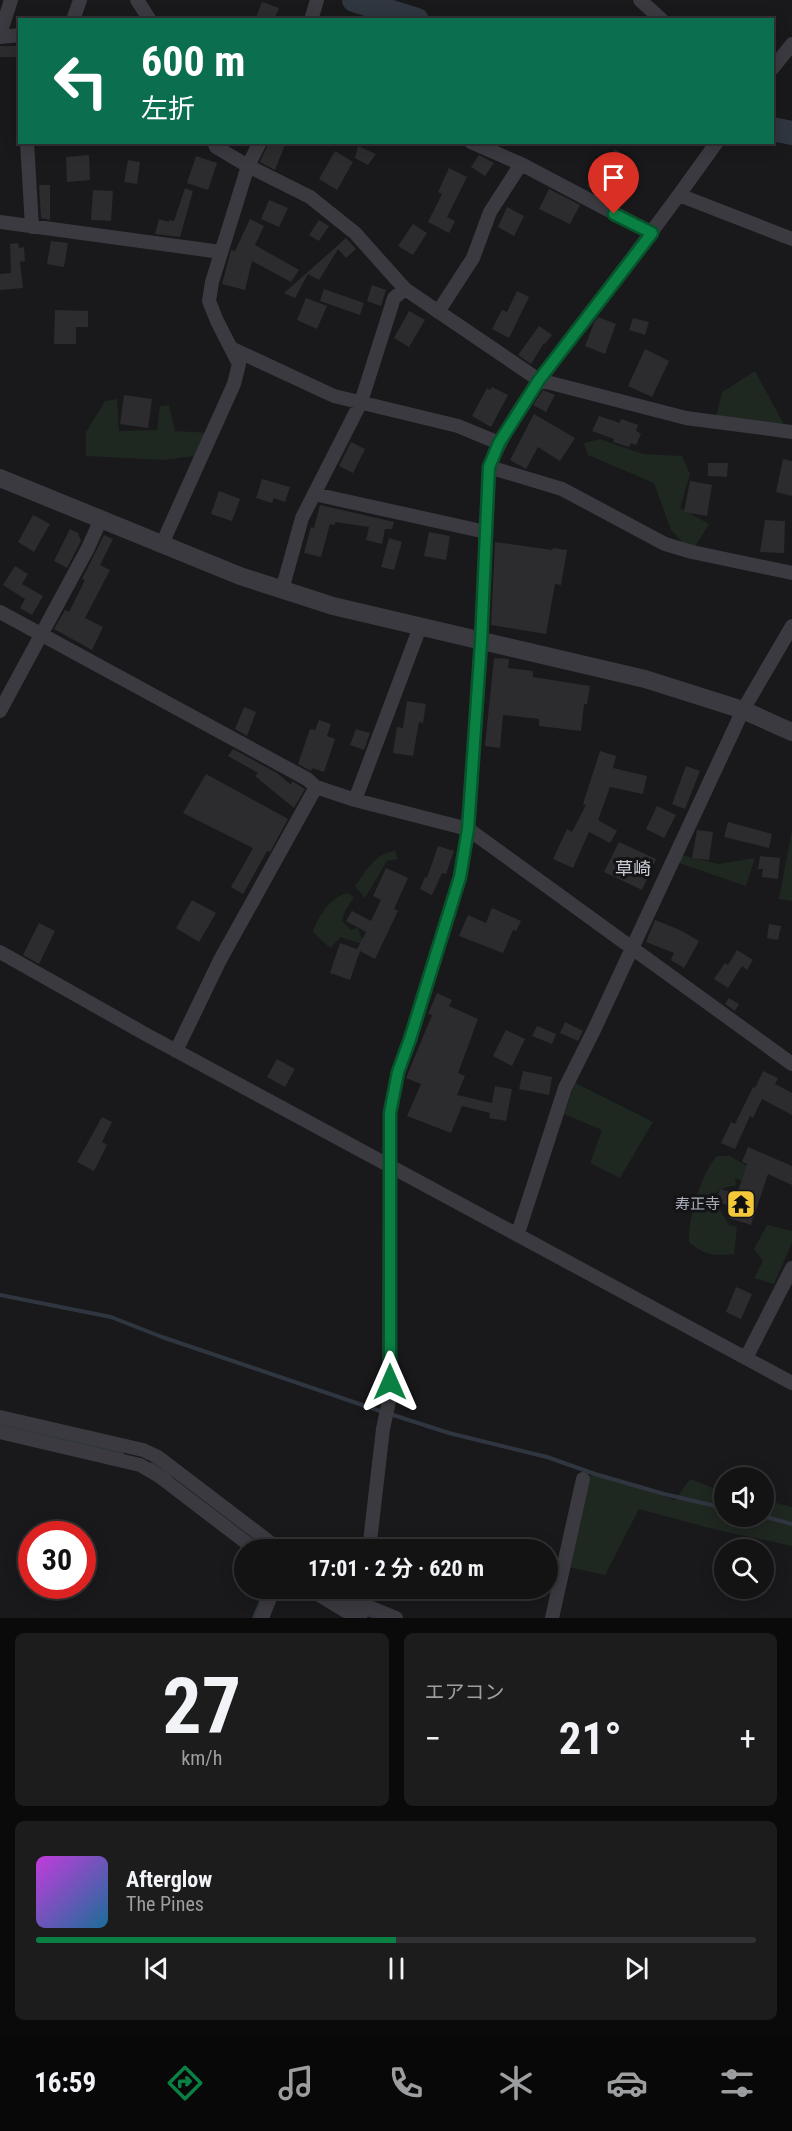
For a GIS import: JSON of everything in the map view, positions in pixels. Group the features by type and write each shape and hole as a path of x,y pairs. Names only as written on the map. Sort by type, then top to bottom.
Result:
{"street":[{"path":"11,0 0,36 18,34"},
{"path":"74,18 80,0"},
{"path":"137,0 149,18"},
{"path":"312,18 317,0"},
{"path":"640,0 660,18"},
{"path":"774,66 792,44"},
{"path":"27,144 32,227"},
{"path":"215,144 216,147 248,166 310,197 355,233 405,289 539,380 686,418 792,432"},
{"path":"162,544 234,384 239,364 209,301 220,252 248,166 259,144"},
{"path":"476,144 521,164 652,233"},
{"path":"370,1539 383,1429 389,1401 390,1113 398,1072 460,877 468,829 481,642 489,467 499,443 539,380 652,233 716,144"},
{"path":"438,312 473,258 490,212 521,164"},
{"path":"679,195 792,238"},
{"path":"0,222 220,252"},
{"path":"282,590 302,518 361,402 394,298 405,289"},
{"path":"233,349 334,396 458,426 499,443"},
{"path":"489,467 562,489 665,544 792,573"},
{"path":"0,478 240,576 282,590 333,606 645,679 743,710 792,732"},
{"path":"314,494 486,532"},
{"path":"0,711 88,548 101,519"},
{"path":"0,612 307,779 316,787 355,800 468,829 792,1064"},
{"path":"518,1233 565,1088 633,948 743,710 792,626"},
{"path":"355,800 420,627"},
{"path":"176,1051 219,960 316,787"},
{"path":"0,952 176,1051 518,1233 792,1383"},
{"path":"746,1358 792,1268"},
{"path":"0,1417 150,1454 176,1470 266,1539"},
{"path":"0,1432 140,1465 159,1476 242,1539"},
{"path":"552,1618 583,1479"},
{"path":"262,1618 270,1599"},
{"path":"330,1599 360,1614 396,1618"},
{"path":"344,1599 360,1614"},
{"path":"360,1614 363,1599"}],"shaded area":[{"path":"755,371 788,432 715,422 722,392"},
{"path":"117,399 119,431 157,430 160,406 169,405 175,431 212,433 194,456 163,460 86,456 86,432 105,401"},
{"path":"600,439 643,454 682,456 690,474 680,508 709,524 692,552 671,530 654,483 588,455 584,443"},
{"path":"792,830 792,901 779,899"},
{"path":"395,851 398,859 387,861 365,898 355,886 376,859"},
{"path":"682,855 718,864 755,858 746,886 679,863"},
{"path":"348,893 354,897 342,921 351,930 358,927 365,942 358,943 341,937 330,948 313,932 318,920 331,902"},
{"path":"575,1083 653,1122 620,1178 590,1163 602,1130 564,1114"},
{"path":"717,1156 730,1156 754,1170 746,1183 735,1178 736,1185 720,1189 712,1197 729,1225 737,1227 734,1254 710,1254 689,1242 697,1197 706,1173"},
{"path":"767,1225 792,1231 792,1243 774,1284 754,1278 763,1261 754,1249"},
{"path":"595,1474 675,1500 690,1479 714,1488 714,1527 774,1527 774,1502 792,1507 792,1546 774,1542 774,1539 759,1539 713,1529 639,1509 605,1575 568,1567 583,1479"}],"building":[{"path":"262,2 279,8 275,18 256,18"},
{"path":"0,46 18,46 18,57 0,57"},
{"path":"268,144 285,144 275,170 260,162"},
{"path":"358,146 376,154 368,165 355,158"},
{"path":"615,149 625,156 611,175 615,178 602,196 587,186"},
{"path":"335,151 353,162 337,190 319,179"},
{"path":"89,155 90,180 67,182 66,157"},
{"path":"479,155 494,163 485,176 471,167"},
{"path":"196,156 217,163 208,190 187,183"},
{"path":"128,160 140,162 137,184 124,182"},
{"path":"449,168 467,177 447,217 455,221 449,233 428,222 442,194 438,192"},
{"path":"39,185 50,185 50,220 41,218"},
{"path":"185,188 193,191 180,237 155,234 159,219 174,221"},
{"path":"549,189 580,205 570,224 539,209"},
{"path":"93,190 113,191 111,221 91,220"},
{"path":"269,200 288,208 279,227 261,219"},
{"path":"507,207 524,216 514,236 498,227"},
{"path":"250,219 264,226 255,245 299,270 291,282 252,261 245,290 222,284 231,250 235,251"},
{"path":"319,220 329,226 319,241 309,235"},
{"path":"413,224 427,233 413,255 398,246"},
{"path":"346,238 356,249 346,258 336,247"},
{"path":"51,241 68,243 64,267 47,264"},
{"path":"18,243 19,248 24,247 25,261 20,262 23,288 0,290 0,274 11,273 10,244"},
{"path":"336,247 338,249 319,280 308,274 295,298 284,293"},
{"path":"372,285 386,290 381,306 367,301"},
{"path":"324,289 364,303 360,315 320,301"},
{"path":"517,291 529,297 509,338 492,329 502,310 507,312"},
{"path":"306,298 327,306 317,329 297,320"},
{"path":"55,310 88,311 88,327 76,327 76,344 54,344"},
{"path":"409,311 425,320 409,347 394,338"},
{"path":"598,317 616,324 605,354 585,346"},
{"path":"633,318 649,322 645,335 629,330"},
{"path":"539,326 552,335 531,364 518,355"},
{"path":"645,349 669,361 652,397 628,386"},
{"path":"492,387 508,395 491,427 472,416 487,388 490,390"},
{"path":"543,390 555,395 546,412 533,405"},
{"path":"124,395 152,399 148,428 120,424"},
{"path":"534,414 575,438 560,461 538,447 526,469 510,460"},
{"path":"599,416 620,423 621,419 638,425 636,431 641,434 636,445 631,443 629,447 613,442 614,439 592,431"},
{"path":"351,442 365,449 353,473 339,466"},
{"path":"783,459 792,461 792,496 776,492"},
{"path":"708,463 728,463 727,477 708,476"},
{"path":"262,479 290,487 285,502 274,498 272,503 256,498"},
{"path":"690,481 712,485 707,516 684,512"},
{"path":"219,491 240,499 232,521 211,514"},
{"path":"320,505 394,522 392,529 385,529 382,544 366,540 369,527 335,522 335,525 330,524 321,557 304,553"},
{"path":"33,515 50,524 34,552 18,542"},
{"path":"765,520 785,521 784,553 760,552"},
{"path":"70,529 78,533 81,541 67,568 54,561"},
{"path":"429,532 450,536 446,560 424,556"},
{"path":"104,535 113,539 100,565 110,570 85,618 103,627 92,650 54,629 65,610 69,612 85,580 82,579"},
{"path":"389,538 402,542 394,570 381,567"},
{"path":"495,542 567,550 561,585 555,584 546,634 491,625"},
{"path":"15,566 28,574 22,584 43,596 32,615 20,608 25,599 3,585"},
{"path":"494,658 509,659 508,668 533,671 533,677 590,686 587,704 584,704 581,731 539,726 539,719 503,715 500,748 485,746"},
{"path":"407,701 426,704 423,723 419,722 413,756 393,753 397,727 403,728"},
{"path":"244,707 256,712 247,736 235,729"},
{"path":"319,720 331,724 327,736 335,739 324,772 312,768 311,771 298,764 310,729 315,730"},
{"path":"356,729 370,733 364,750 350,745"},
{"path":"233,749 277,773 291,785 292,781 305,789 294,808 255,776 258,773 228,756"},
{"path":"600,751 616,756 613,768 647,776 643,794 610,787 598,820 617,831 610,843 589,832 573,868 553,859 567,829 572,832 586,805 583,804"},
{"path":"686,766 700,771 685,809 672,804"},
{"path":"206,774 288,819 243,894 231,887 253,848 183,813"},
{"path":"657,806 676,815 664,838 646,829"},
{"path":"728,822 772,834 769,848 724,837"},
{"path":"697,830 713,832 709,860 692,858"},
{"path":"619,842 656,859 642,890 604,872"},
{"path":"438,846 454,851 446,874 442,873 432,895 420,889 425,877 427,878"},
{"path":"760,856 780,858 778,879 762,877 763,869 758,869"},
{"path":"386,868 408,878 394,909 398,911 375,959 360,951 350,980 330,973 340,943 357,949 366,932 346,921 352,911 371,921 381,900 373,896"},
{"path":"192,900 216,913 199,942 176,928"},
{"path":"492,908 521,921 516,931 513,930 503,953 459,936 468,915 486,923"},
{"path":"655,920 699,941 684,968 671,960 674,953 646,942"},
{"path":"39,923 55,931 39,964 23,955"},
{"path":"769,924 781,926 778,940 767,938"},
{"path":"737,950 753,960 747,970 742,966 728,988 714,979 725,963 728,965"},
{"path":"437,993 452,1000 449,1006 478,1019 458,1073 465,1076 457,1095 492,1103 495,1086 512,1089 506,1121 489,1118 490,1113 462,1106 451,1133 407,1116 421,1084 406,1078 432,1015 428,1014"},
{"path":"729,998 739,1004 735,1011 725,1004"},
{"path":"565,1022 583,1031 578,1041 560,1033"},
{"path":"537,1026 556,1034 552,1044 532,1036"},
{"path":"506,1030 525,1039 512,1066 493,1056"},
{"path":"277,1059 295,1069 285,1087 267,1077"},
{"path":"523,1071 552,1077 549,1095 519,1089"},
{"path":"763,1071 778,1078 775,1084 792,1093 792,1115 762,1099 753,1118 750,1116 735,1149 721,1143 731,1122 735,1124"},
{"path":"102,1117 112,1122 102,1142 107,1145 94,1171 77,1162"},
{"path":"748,1147 792,1166 792,1185 768,1174 751,1225 729,1218 733,1207 716,1201 720,1189 737,1194 747,1164 742,1162"},
{"path":"736,1287 752,1294 741,1319 726,1312"}],"waterway":[{"path":"354,0 411,18"},
{"path":"774,129 792,133"},
{"path":"0,1295 111,1317 162,1337 383,1412"},
{"path":"390,1414 449,1433 547,1457 664,1494 714,1506"},
{"path":"0,1425 122,1454"},
{"path":"152,1464 171,1475"},
{"path":"774,1519 792,1524"},
{"path":"254,1618 262,1599"},
{"path":"366,1614 377,1618"}],"place":[{"name":"寿正寺","path":"741,1204"}],"district":[{"name":"草崎","path":"633,869"}],"route":[{"path":"390,1382 390,1113 398,1072 460,877 468,829 481,642 489,467 499,443 539,380 652,233 614,214"}]}
